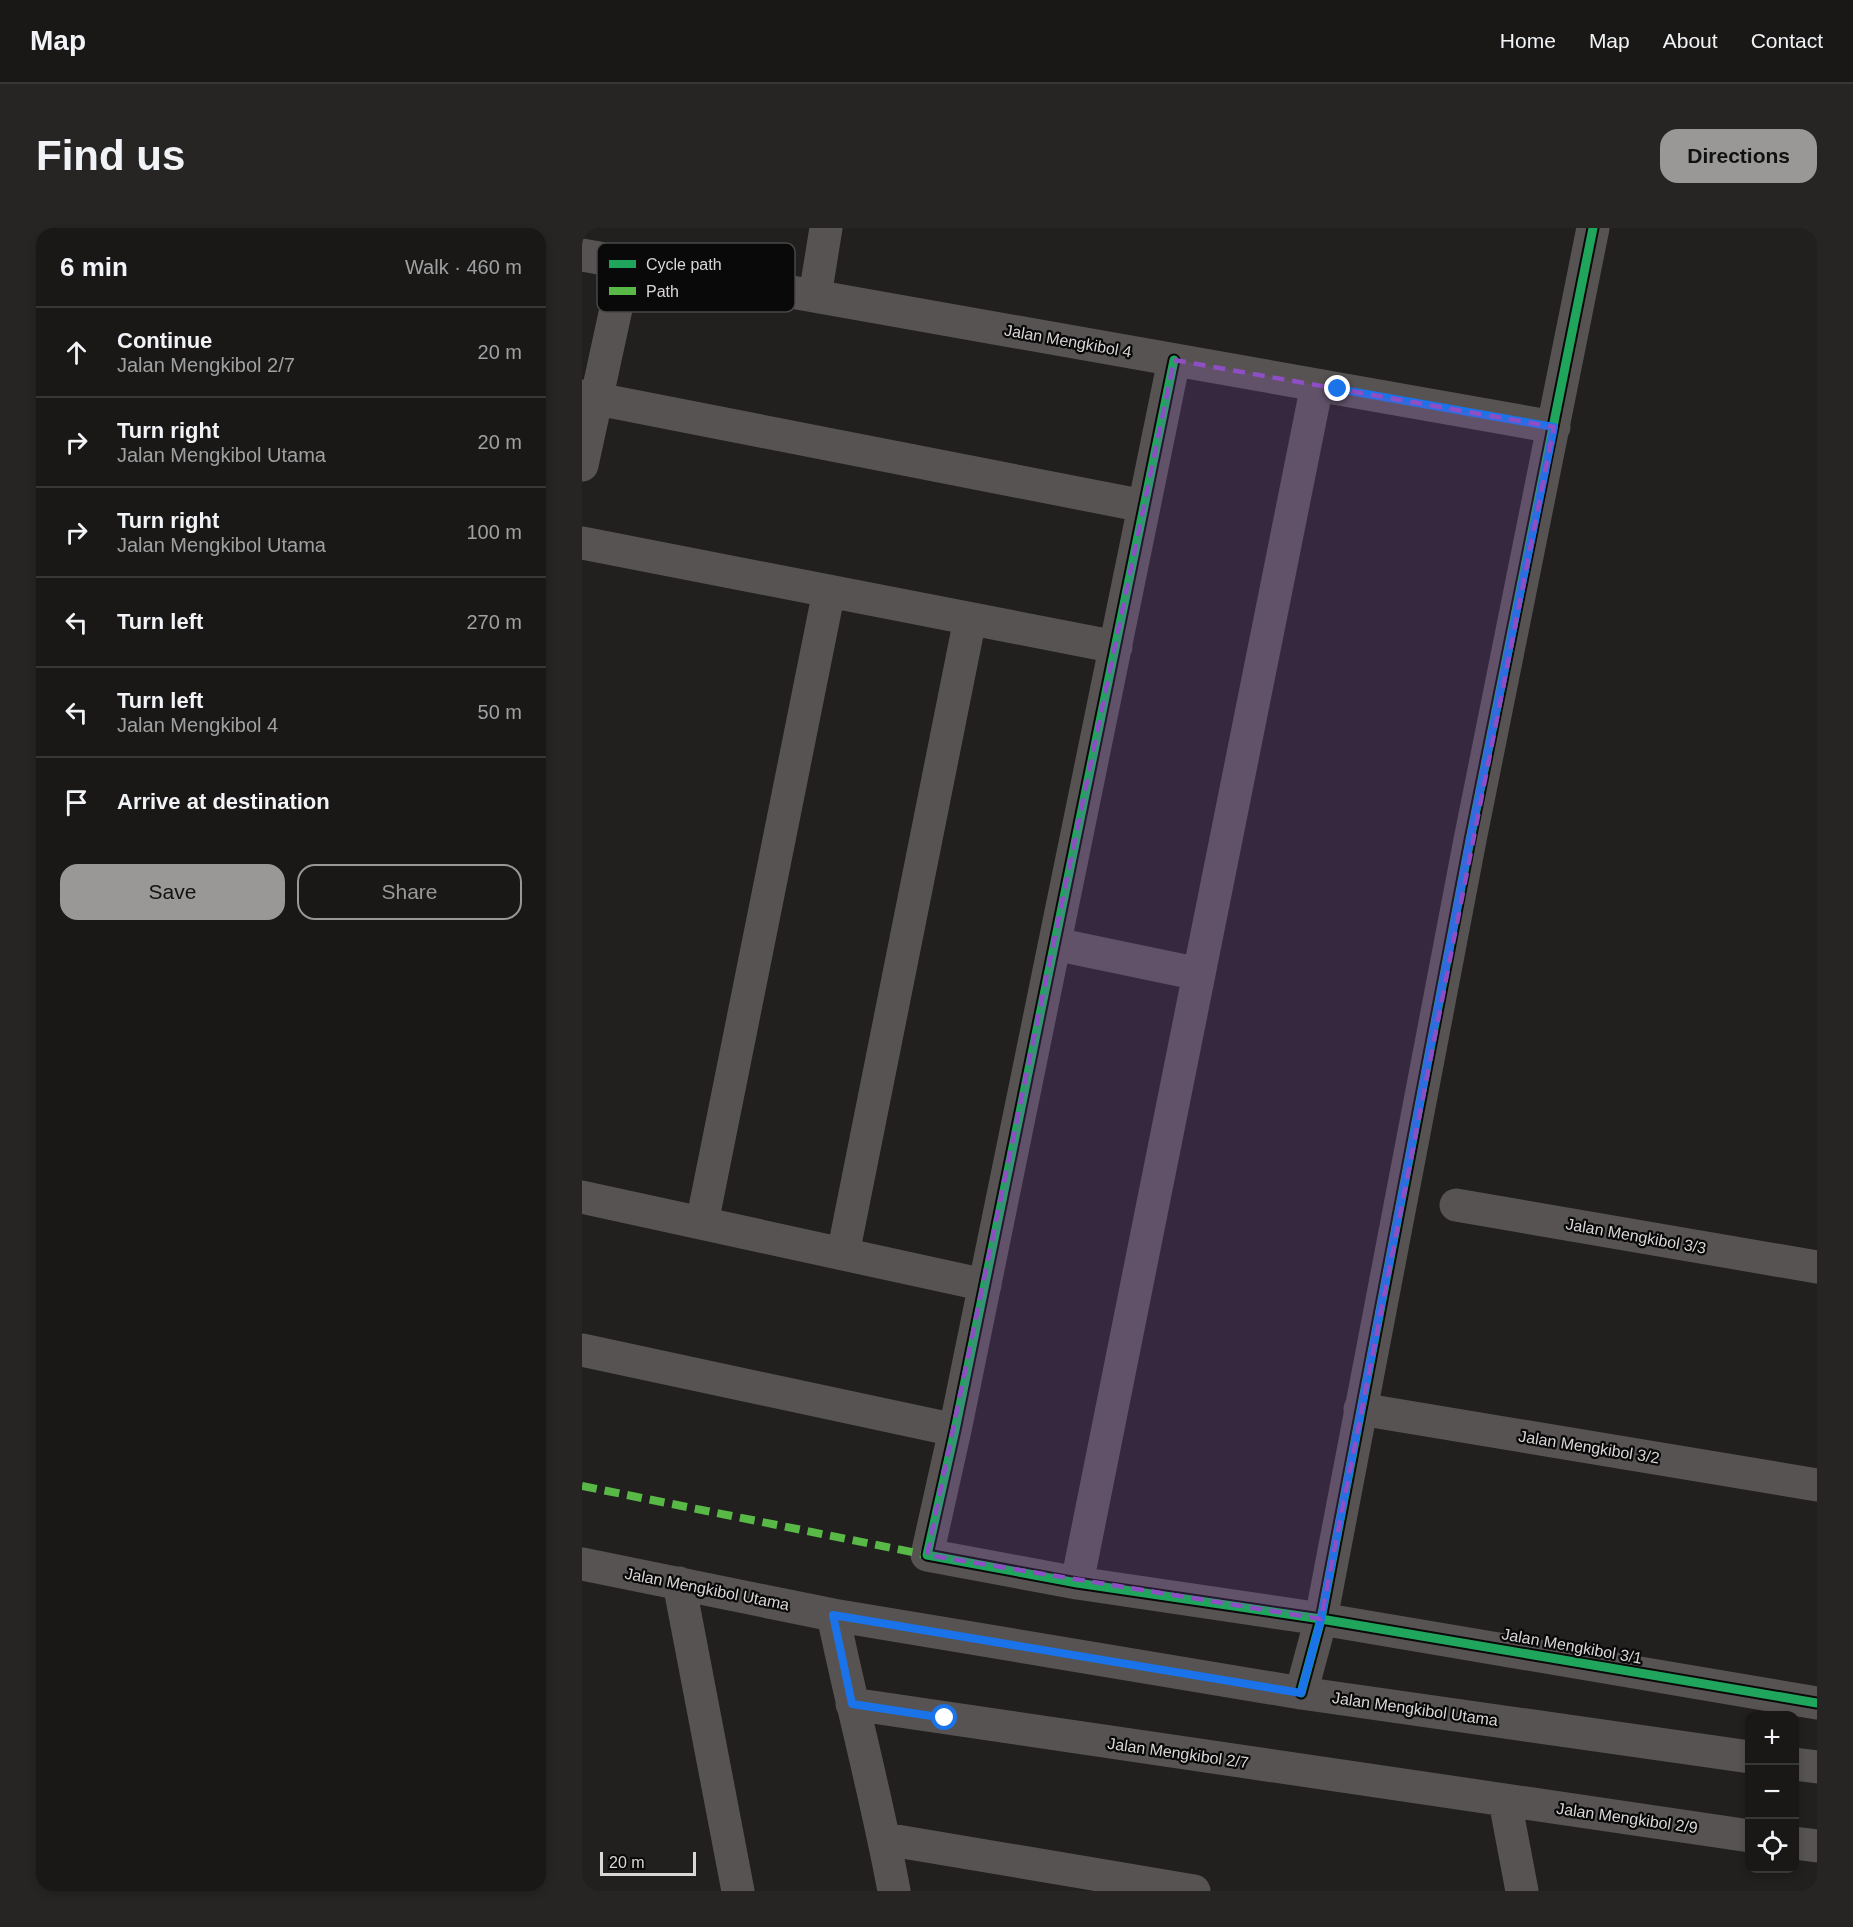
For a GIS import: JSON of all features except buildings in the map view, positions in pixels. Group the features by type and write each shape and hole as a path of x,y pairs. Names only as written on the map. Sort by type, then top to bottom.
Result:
{"street":[{"path":"815,296 826,228"},
{"path":"1301,1693 1321,1619 1470,840 1593,228"},
{"name":"Jalan Mengkibol 4","path":"795,293 1554,427"},
{"path":"582,465 589,397 612,312"},
{"path":"582,1350 955,1430 1174,360"},
{"path":"1077,1583 1317,385"},
{"path":"589,397 1144,506"},
{"path":"582,543 1116,647"},
{"path":"702,1223 829,591"},
{"path":"843,1254 970,619"},
{"path":"1055,944 1199,974"},
{"path":"582,1197 985,1285"},
{"name":"Jalan Mengkibol 3/3","path":"1456,1205 1817,1267"},
{"name":"Jalan Mengkibol 3/2","path":"1360,1409 1817,1485"},
{"name":"Jalan Mengkibol 3/1","path":"955,1430 927,1555 1077,1583 1321,1619 1817,1703"},
{"name":"Jalan Mengkibol Utama","path":"582,1564 833,1615 1301,1693 1745,1756"},
{"path":"679,1583 738,1891"},
{"path":"833,1615 885,1839 894,1891"},
{"name":"Jalan Mengkibol 2/7","path":"852,1704 1505,1800"},
{"path":"1799,1765 1817,1767"},
{"path":"1505,1800 1522,1891"},
{"name":"Jalan Mengkibol 2/9","path":"1505,1800 1745,1835"},
{"path":"885,1839 1194,1891"},
{"path":"1799,1844 1817,1846"}],"highlighted area":[{"path":"1174,360 1554,427 1321,1619 927,1555"}],"marked path":[{"path":"582,1486 927,1555"}],"cycle path":[{"path":"1301,1693 1321,1619 1470,840 1593,228"},
{"path":"1174,360 955,1430 927,1555 1077,1583 1321,1619 1817,1703"}],"route":[{"path":"945,1718 852,1704 833,1615 1301,1693 1321,1619 1470,840 1554,427 1338,389"}]}
